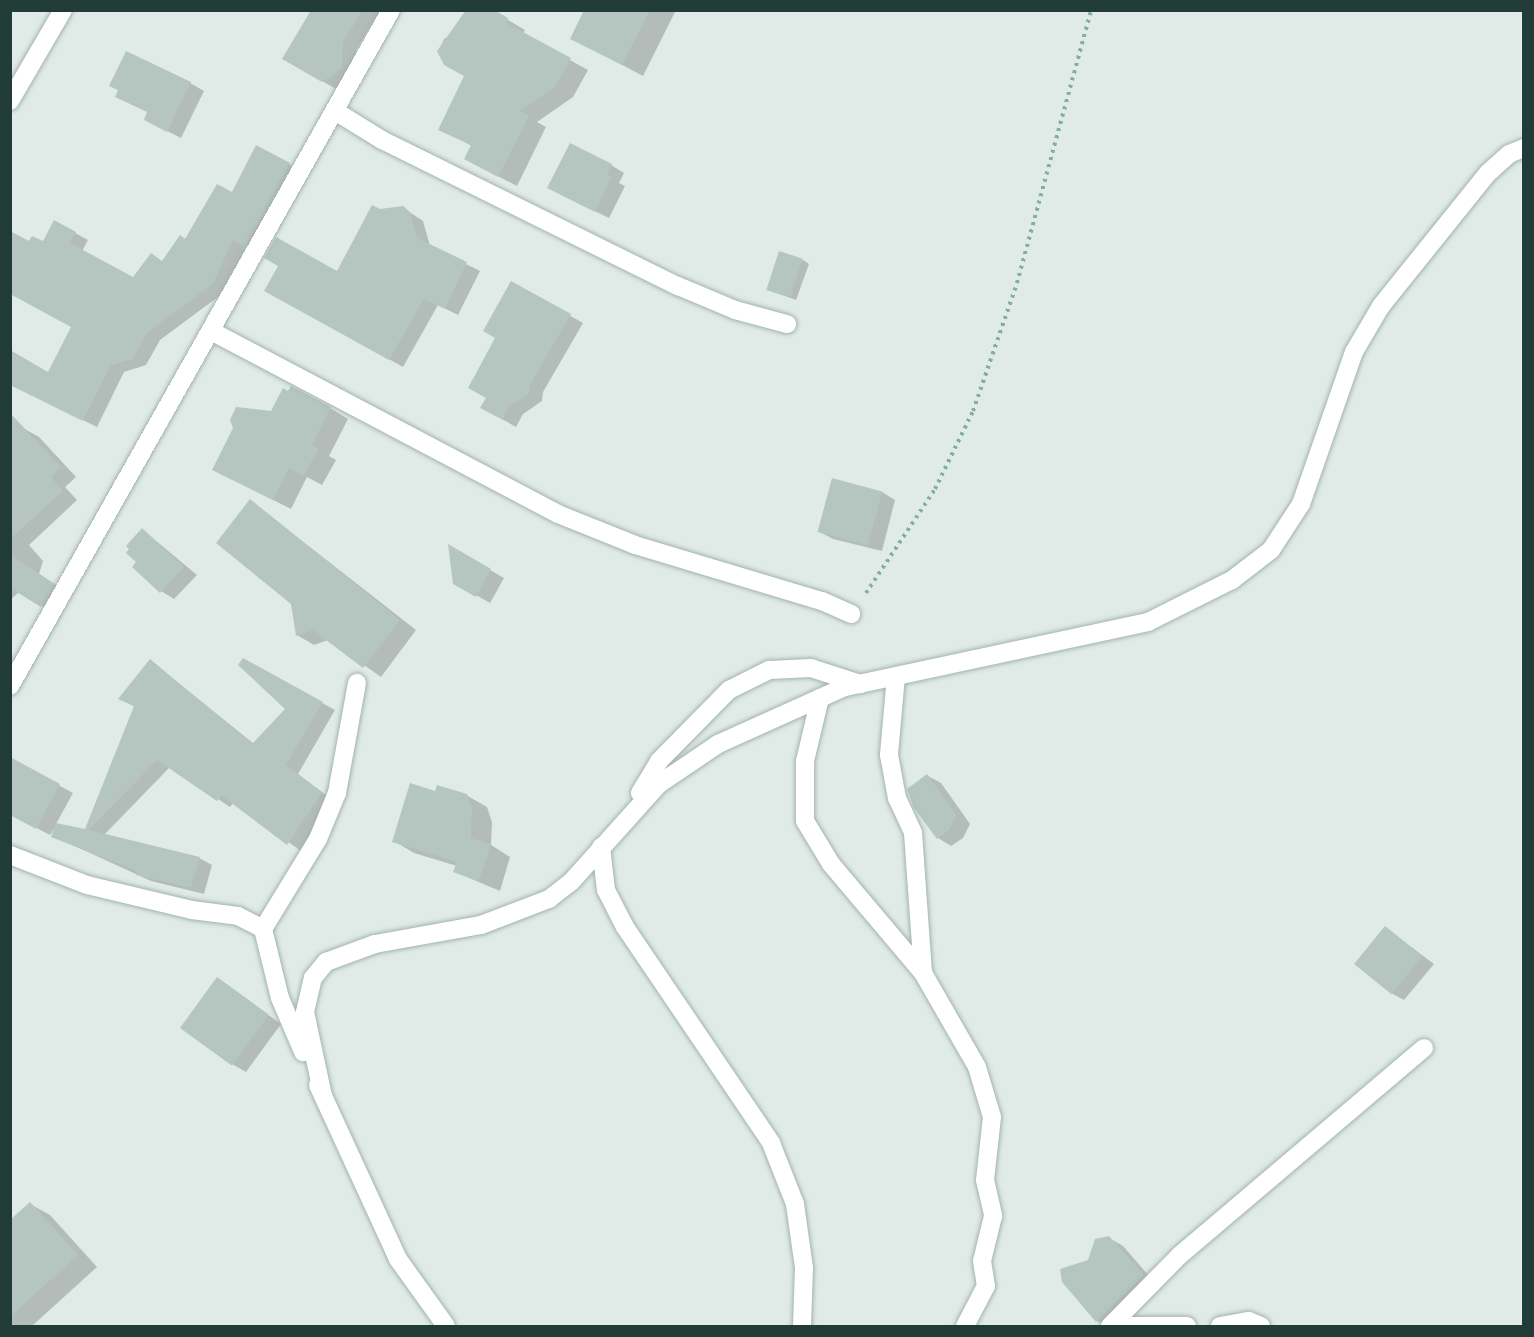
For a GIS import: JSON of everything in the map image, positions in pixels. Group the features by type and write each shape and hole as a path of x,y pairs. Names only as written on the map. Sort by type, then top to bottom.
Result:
{"street":[{"path":"10,101 63,10"},
{"path":"10,686 391,10"},
{"path":"334,111 382,140 678,286 735,310 787,324"},
{"path":"323,1096 306,1028 307,994 313,978 326,963 343,954 375,944 481,925 549,899 571,882 659,784 718,744 820,698 860,684 1148,622 1232,579 1271,550 1301,504 1354,352 1380,306 1488,173 1509,154 1524,148"},
{"path":"210,331 558,514 635,545 822,601 851,614"},
{"path":"625,821 659,761 729,690 769,670 811,668 860,684"},
{"path":"896,676 889,755 897,798 913,833 923,973"},
{"path":"357,684 337,793 318,838 263,929 280,998 398,1259 446,1326"},
{"path":"820,698 805,761 805,821 831,864 923,973 977,1067 992,1118 985,1180 993,1216 982,1261 986,1286 965,1326"},
{"path":"601,847 606,890 625,927 771,1143 795,1204 804,1268 802,1326"},
{"path":"10,855 87,885 192,910 238,916 263,929"},
{"path":"275,972 293,988 307,994"},
{"path":"1110,1326 1180,1255 1424,1048"},
{"path":"1220,1326 1249,1321 1261,1326"},
{"path":"1132,1326 1187,1326"}],"path":[{"path":"851,614 935,489 973,411 1017,283 1091,10"}],"building":[{"path":"311,10 363,10 343,42 342,68 322,82 282,59"},
{"path":"466,10 494,10 508,18 506,23 571,58 555,87 520,111 529,116 498,177 464,159 471,145 438,130 464,76 444,65 437,51"},
{"path":"584,10 650,10 622,65 570,39"},
{"path":"126,51 191,82 167,132 144,120 147,112 115,97 118,90 109,86"},
{"path":"570,143 612,164 607,175 612,177 595,212 547,188"},
{"path":"256,145 290,163 245,247 233,240 213,284 147,333 133,359 111,365 83,421 10,385 10,350 48,372 71,327 10,294 10,231 29,241 32,236 43,241 54,220 76,232 70,243 133,277 151,253 162,261 180,235 185,239 217,184 232,192"},
{"path":"372,205 380,209 403,206 410,212 417,238 467,262 445,309 424,299 389,360 264,291 278,266 264,258 276,237 337,271"},
{"path":"779,251 803,259 790,298 766,290"},
{"path":"511,281 571,314 530,385 529,394 509,407 503,420 480,408 486,398 468,388 495,338 483,331"},
{"path":"291,386 331,407 312,445 319,449 303,476 289,468 273,500 212,470 233,428 230,420 236,407 271,411 283,388 288,391"},
{"path":"10,413 61,467 51,477 63,491 10,539"},
{"path":"832,478 882,491 868,546 818,532"},
{"path":"250,499 400,620 363,668 313,630 296,636 291,604 216,543"},
{"path":"142,528 184,567 160,593 132,567 136,562 126,553 129,549 126,546"},
{"path":"448,544 491,569 476,597 453,584"},
{"path":"10,555 55,584 41,607 10,588"},
{"path":"243,658 323,702 286,765 322,793 287,845 221,795 217,801 157,760 89,830 200,857 191,888 136,875 137,871 51,837 56,823 85,829 134,706 118,699 150,659 252,744 285,709 238,665"},
{"path":"10,757 60,784 36,829 10,815"},
{"path":"927,774 957,816 949,830 937,839 914,808 907,789"},
{"path":"410,783 435,791 437,785 467,794 472,809 471,838 491,844 479,881 453,872 457,862 392,842"},
{"path":"1385,926 1422,956 1391,994 1354,964"},
{"path":"217,977 269,1015 232,1066 180,1028"},
{"path":"30,1202 78,1255 10,1317 10,1220"},
{"path":"1109,1236 1144,1275 1096,1322 1062,1282 1060,1269 1088,1260 1095,1239"}]}
